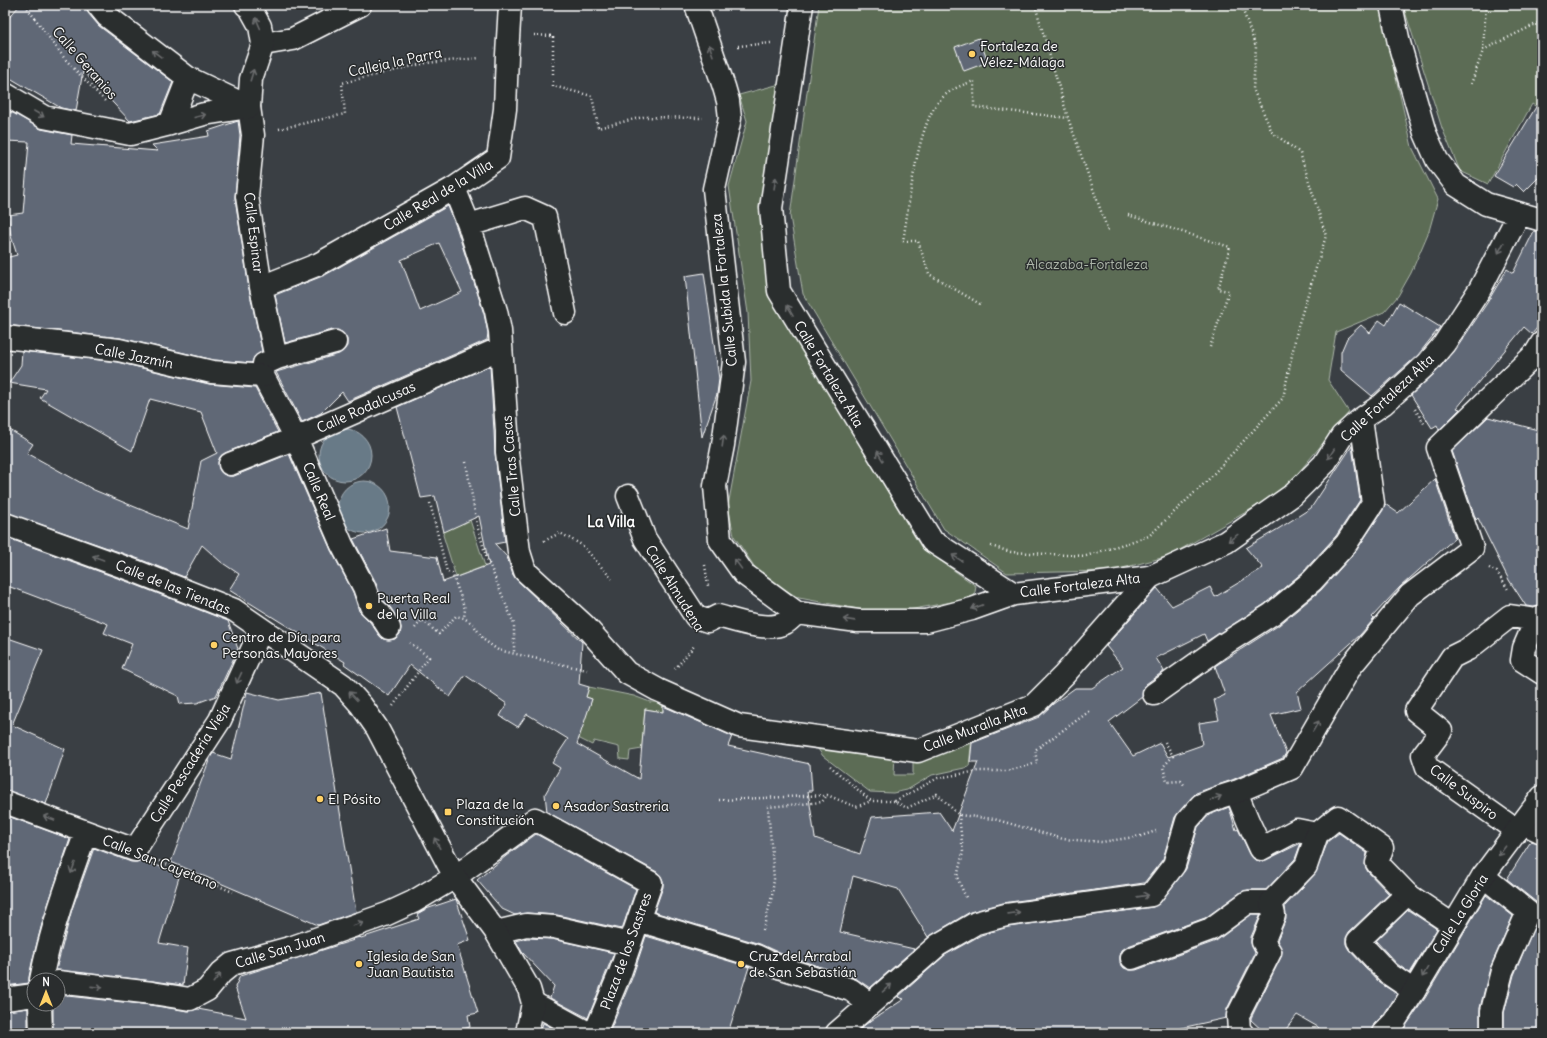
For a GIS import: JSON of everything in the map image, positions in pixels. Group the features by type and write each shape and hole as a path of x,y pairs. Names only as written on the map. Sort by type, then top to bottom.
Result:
{"street":[{"path":"98,5 107,16 188,78 249,107"},
{"path":"246,5 250,8 260,26 263,44 293,39 360,5"},
{"name":"Calle Real de la Villa","path":"261,287 319,264 454,188 498,158 505,109 510,5"},
{"name":"Calle Subida la Fortaleza","path":"696,5 724,87 730,118 714,189 734,362 723,445 715,486 720,540 744,574 797,613 858,622 926,621 972,610 1014,594"},
{"name":"Calle Fortaleza Alta","path":"802,5 771,208 779,292 932,541 1014,594 1150,577 1226,542 1294,494 1324,464 1342,436 1361,419 1383,404 1427,364 1444,344 1480,289 1519,214"},
{"path":"1391,5 1399,43 1425,133 1437,160 1456,185 1486,204 1542,220"},
{"name":"Calle Espinar","path":"263,44 250,79 249,107 253,135 247,196 261,287 277,358"},
{"path":"170,124 188,78"},
{"path":"5,94 44,117 130,134 204,114 249,107"},
{"name":"Calle Tras Casas","path":"454,188 469,225 496,311 500,331 507,431 507,452 519,552 525,571 585,626 627,673 658,690"},
{"path":"469,225 525,208 545,217 565,313"},
{"name":"Calle Jazmín","path":"5,337 119,350 212,372 263,376"},
{"path":"263,376 264,364 277,358 335,342"},
{"path":"837,1033 938,945 976,923 1006,915 1151,895 1174,865 1187,821 1201,805 1292,768 1351,666 1410,595 1472,548 1438,448 1536,353 1542,342"},
{"name":"Calle Rodalcusas","path":"230,464 296,438 501,348"},
{"name":"Calle Real","path":"263,376 296,438 342,545 364,587 371,606 397,634"},
{"path":"1154,694 1226,643 1272,614 1312,581 1346,544 1373,502 1361,419"},
{"name":"Calle Almudena","path":"628,496 644,538 696,617"},
{"name":"Calle de las Tiendas","path":"5,524 135,571 234,610 343,685 361,705 377,728"},
{"name":"Calle Muralla Alta","path":"658,690 739,726 918,750 1034,705 1064,675 1150,577"},
{"path":"696,617 708,621 718,616 746,623 772,627 786,623 797,613"},
{"name":"Calle Suspiro","path":"1527,829 1427,767 1423,755 1441,731 1416,711 1452,658 1468,649 1510,616 1539,619"},
{"path":"1539,619 1524,648 1522,660 1542,673"},
{"name":"Calle Pescadería Vieja","path":"135,850 220,720 261,630"},
{"path":"377,728 455,877 496,932 529,989 533,1003 527,1033"},
{"path":"1236,792 1261,849 1297,830 1317,834"},
{"name":"Calle La Gloria","path":"1383,1033 1394,1022 1414,991 1452,925 1483,876 1527,829 1542,797"},
{"name":"Calle San Cayetano","path":"5,802 135,850"},
{"path":"1132,958 1211,930 1248,902 1271,902 1306,866 1317,834 1338,817 1382,848 1377,863 1407,894 1452,925"},
{"name":"Plaza de los Sastres","path":"455,877 535,819 651,883 630,944 595,1033"},
{"path":"43,972 50,936 86,832"},
{"path":"1483,876 1528,912 1502,971 1492,1011 1492,1033"},
{"name":"Calle San Juan","path":"66,983 152,993 190,1000 207,990 221,973 232,964 300,944 387,914 413,902 455,877"},
{"path":"1407,894 1358,942 1389,974 1414,991"},
{"path":"1238,1032 1238,1015 1270,952 1263,942 1274,915 1271,902"},
{"path":"638,920 756,956 779,967 851,990 869,1004"},
{"path":"496,932 526,925 554,927 630,944"},
{"path":"5,999 26,996"},
{"path":"533,1003 588,1033"},
{"path":"40,1012 41,1033"}],"path":[{"name":"Calle Geranios","path":"24,5 65,59 106,103"},
{"path":"1035,5 1068,118 1108,232"},
{"path":"989,546 1011,552 1086,556 1149,536 1207,481 1284,398 1298,326 1326,236 1300,153 1272,132 1253,88 1256,47 1241,5"},
{"path":"1471,84 1483,51 1486,5"},
{"path":"1483,51 1542,21"},
{"path":"508,33 553,36 553,86 592,96 598,128 643,117 730,118"},
{"path":"710,49 797,41"},
{"name":"Calleja la Parra","path":"253,135 346,114 342,83 426,63 507,55"},
{"path":"980,304 929,274 918,241 903,241 918,150 926,123 940,99 957,87 974,81 974,107 1068,118"},
{"path":"1128,215 1230,247 1218,289 1229,292 1210,347"},
{"path":"1409,413 1415,409 1424,422"},
{"path":"466,462 477,525 486,556 514,624 514,653"},
{"path":"430,503 447,572 452,573 465,608 464,618"},
{"path":"560,533 582,545 612,579"},
{"path":"1472,548 1486,566 1497,572 1510,593"},
{"path":"377,728 429,658 397,634 422,620 439,634 456,616 464,618 473,624 484,640 498,650 594,671"},
{"name":"Calle Almudena","path":"658,690 705,633 698,625 696,617"},
{"path":"719,800 827,795 856,807 871,801 894,801 938,778 978,771 1007,771 1037,763 1035,750 1090,711"},
{"path":"1165,742 1173,756 1164,767 1167,782 1181,781 1201,805"},
{"path":"827,765 871,801"},
{"path":"894,801 907,808 937,794 959,815 994,819 1063,839 1102,842 1141,836 1187,821"},
{"path":"763,932 772,896 774,879 768,807 822,802 827,795"},
{"path":"959,815 963,852 957,877 976,923"},
{"name":"Calle San Cayetano","path":"135,850 233,892"}],"green space":[{"name":"Alcazaba-Fortaleza","path":"819,5 1379,5 1412,147 1438,199 1429,231 1411,273 1398,296 1384,312 1336,332 1328,380 1349,412 1283,491 1169,556 1111,571 1007,573 944,529 803,294 790,216"},
{"path":"1403,5 1542,5 1542,110 1532,104 1488,184 1460,171 1442,128"},
{"path":"780,84 771,298 921,547 976,586 974,598 886,614 799,598 760,575 734,536 728,506 751,381 748,313 729,186 747,121 739,95"},
{"path":"461,520 463,524 470,520 485,566 456,577 443,535 445,527"},
{"path":"589,687 634,696 650,702 663,702 663,712 645,709 642,749 630,751 629,760 620,759 619,747 594,741 592,745 578,738 592,699 586,697"},
{"path":"972,737 969,767 932,775 907,790 893,793 870,792 823,756 815,745 895,754 894,775 913,775 913,757"}],"water":[{"path":"340,429 350,429 360,433 367,440 371,450 371,460 367,470 360,477 350,481 340,481 330,477 323,470 319,460 319,450 323,440 330,433"},
{"path":"359,481 369,481 378,485 386,493 390,502 390,512 386,521 378,529 369,533 359,533 350,529 342,521 338,512 338,502 342,493 350,485"}],"building":[{"path":"20,5 86,5 88,13 99,26 173,82 160,114 130,121 83,71 76,111 61,108 5,75 5,22"},
{"name":"Fortaleza de Vélez-Málaga","path":"979,38 988,62 964,71 955,47"},
{"path":"1542,97 1542,174 1524,192 1516,184 1513,187 1494,176"},
{"path":"5,112 13,113 41,129 72,135 71,144 158,151 152,145 209,136 208,131 238,121 240,135 235,198 249,289 262,351 254,357 252,363 214,360 120,338 5,325 5,258 17,255 11,236 8,215 23,213 29,142 5,141"},
{"path":"448,206 457,229 484,314 488,333 487,340 348,401 342,392 321,413 302,422 276,372 339,354 347,346 347,339 343,333 338,330 332,330 285,343 275,295 325,275","holes":["439,243 462,292 420,311 401,260"]},
{"path":"1534,231 1542,232 1542,322 1532,334 1524,327 1457,408 1460,409 1439,430 1437,425 1432,428 1411,395 1435,373 1454,352 1487,303 1507,269 1513,273"},
{"path":"704,273 719,379 717,394 702,437 685,276"},
{"path":"1399,302 1440,327 1418,355 1372,396 1341,370 1341,352 1347,338 1361,325 1370,333 1379,320 1386,325"},
{"path":"22,351 117,362 209,384 255,388 278,432 225,453 220,457 218,462 219,469 223,474 234,476 289,454 331,550 353,592 359,611 383,639 389,640 395,639 400,634 400,622 390,607 382,599 375,581 353,539 386,528 390,551 437,557 443,582 489,565 479,516 444,532 435,496 421,498 397,407 490,366 495,453 505,542 495,544 507,557 513,575 517,580 582,642 579,684 589,687 586,697 592,699 577,744 639,779 645,709 663,712 663,706 732,736 728,746 810,764 812,791 808,791 815,838 860,854 872,817 939,812 952,831 978,762 970,762 972,743 1039,717 1053,704 1075,688 1092,688 1123,667 1106,646 1157,588 1172,606 1210,587 1215,597 1263,568 1246,548 1311,508 1352,446 1360,500 1336,536 1303,572 1265,604 1207,641 1204,634 1156,658 1164,671 1146,684 1143,689 1142,697 1109,722 1133,756 1160,743 1168,757 1202,745 1199,723 1219,720 1214,700 1225,695 1215,666 1279,625 1321,590 1356,551 1383,510 1385,504 1398,513 1435,479 1455,538 1400,587 1372,617 1374,619 1360,635 1297,692 1301,708 1271,715 1286,753 1283,758 1232,780 1196,793 1192,797 1175,817 1163,859 1144,883 1003,903 970,912 928,937 898,889 853,876 840,932 914,949 870,988 855,978 784,955 760,944 654,912 663,887 661,876 657,872 547,812 545,794 560,768 552,763 568,739 527,714 518,727 500,716 507,704 465,675 450,697 410,665 389,696 344,664 345,662 229,590 239,574 221,562 202,545 184,577 139,559 5,512 5,427 33,444 27,453 94,490 188,529 201,461 217,453 201,412 150,399 132,451 40,398 46,389 9,383 21,365"},
{"path":"1488,417 1542,431 1542,605 1534,607 1526,606 1509,580 1478,518 1476,520 1452,451"},
{"path":"5,537 131,583 228,621 238,649 216,696 197,703 180,704 178,696 122,669 132,644 104,633 108,624 5,585"},
{"path":"5,637 43,650 12,725 65,749 46,804 5,790"},
{"path":"247,692 279,700 321,693 356,912 318,925 171,862 210,758 213,753 231,759"},
{"path":"1229,807 1236,830 1238,829 1254,859 1260,861 1266,860 1301,843 1295,859 1266,890 1248,890 1241,892 1205,918 1128,946 1122,950 1120,956 1120,963 1124,968 1136,970 1216,941 1252,914 1261,914 1251,937 1251,943 1255,953 1227,1009 1226,1018 1159,1033 856,1033 866,1024 904,999 898,997 945,955 981,935 1008,927 1153,907 1160,903 1186,869 1198,827 1209,815"},
{"path":"5,815 70,839 43,920 30,972 26,972 26,983 5,986"},
{"path":"1339,833 1367,853 1365,866 1368,872 1389,894 1349,932 1346,938 1346,944 1349,950 1380,983 1397,994 1384,1014 1374,1024 1371,1033 1323,1033 1318,1027 1297,1015 1283,1033 1265,1033 1251,1020 1251,1018 1281,957 1282,951 1277,940 1286,919 1285,906 1315,874 1328,841"},
{"path":"536,834 636,889 622,929 557,915 527,913 515,915 502,909 477,880"},
{"path":"1531,841 1542,844 1542,1029 1530,1030 1530,1033 1504,1033 1504,1013 1514,975 1540,912 1536,902 1507,879"},
{"path":"94,848 131,862 142,860 180,874 159,943 188,948 183,985 56,970 72,909"},
{"path":"1486,895 1513,916 1490,968 1480,1008 1480,1033 1401,1033 1425,998"},
{"name":"Iglesia de San Juan Bautista","path":"456,899 470,940 457,945 478,1013 468,1015 470,1027 450,1033 53,1033 53,1012 66,1012 66,996 150,1005 188,1011 198,1009 246,1018 235,987 240,976 354,940 352,939 361,938 419,919 417,914 426,909"},
{"path":"1408,910 1437,929 1410,973 1397,964 1376,941"},
{"path":"646,936 749,967 728,1033 609,1033 632,978"},
{"path":"527,938 552,939 614,953 588,1018 550,998 554,986 522,952 516,941"},
{"path":"26,1008 26,1012 28,1012 28,1033 5,1033 5,1011"},
{"path":"543,1023 562,1033 540,1033"}],"place":[{"name":"Fortaleza de Vélez-Málaga","path":"972,54"},
{"name":"Puerta Real de la Villa","path":"369,606"},
{"name":"Centro de Día para Personas Mayores","path":"214,645"},
{"name":"El Pósito","path":"320,799"},
{"name":"Asador Sastreria","path":"556,806"},
{"name":"Plaza de la Constitución","path":"448,812"},
{"name":"Iglesia de San Juan Bautista","path":"359,964"},
{"name":"Cruz del Arrabal de San Sebastián","path":"741,964"}],"district":[{"name":"La Villa","path":"611,521"}]}
